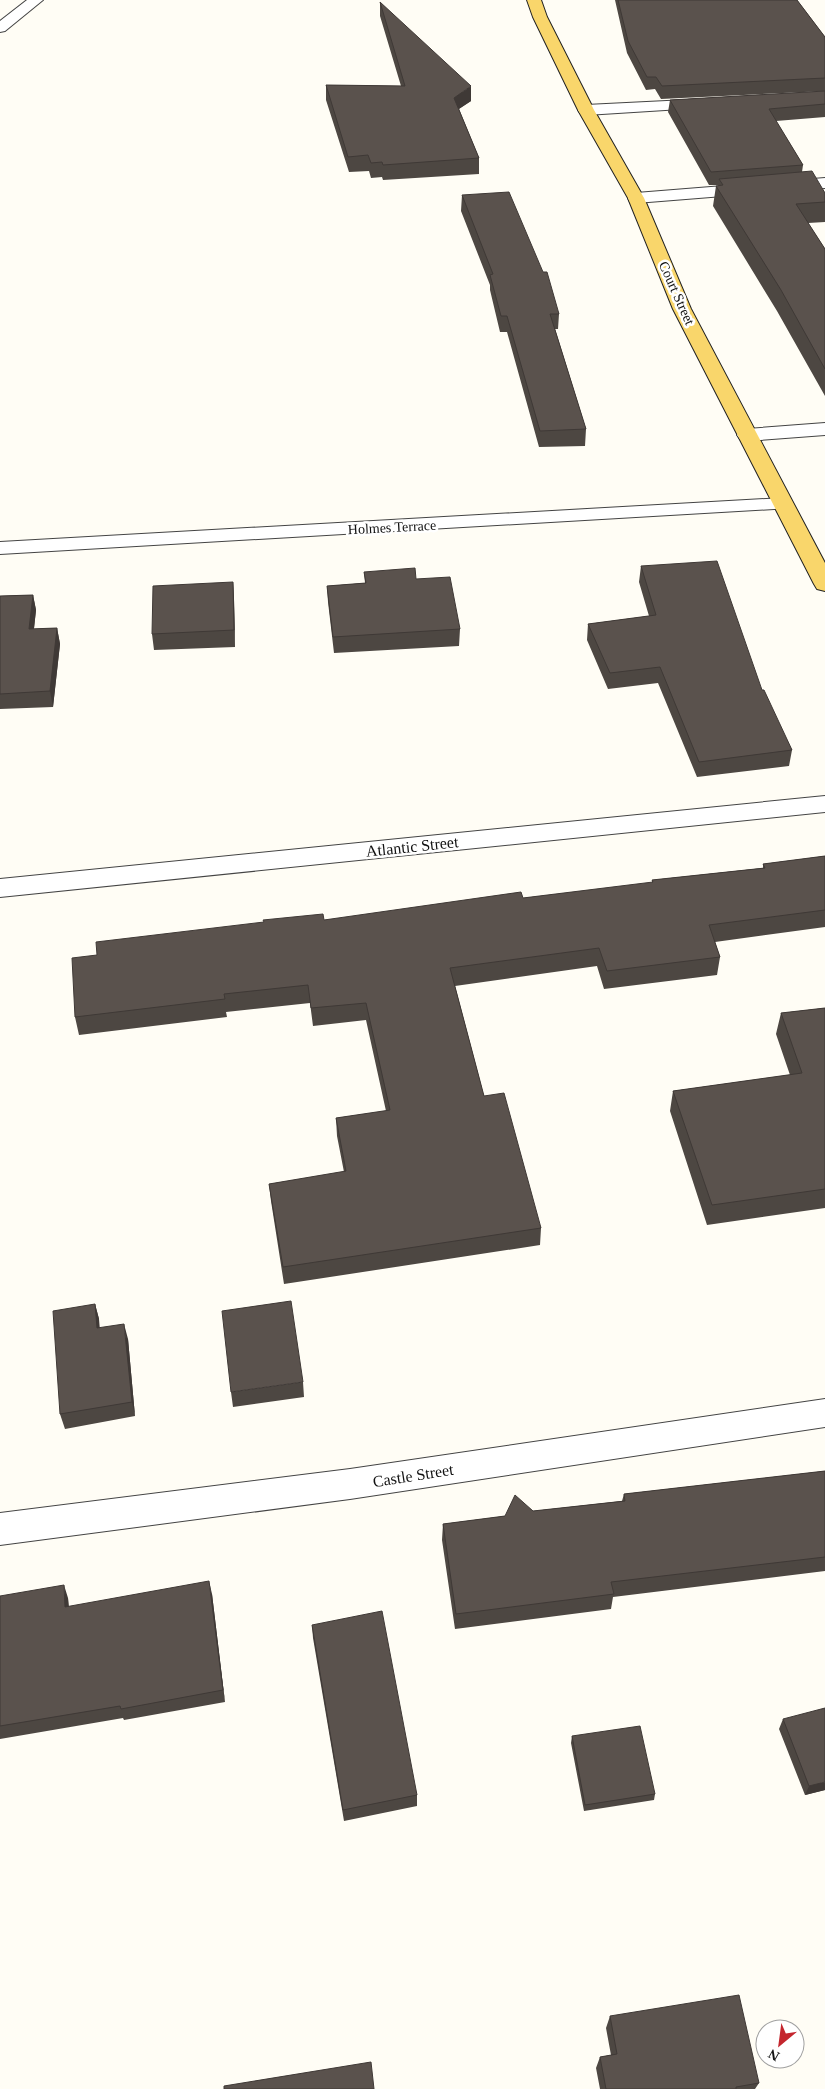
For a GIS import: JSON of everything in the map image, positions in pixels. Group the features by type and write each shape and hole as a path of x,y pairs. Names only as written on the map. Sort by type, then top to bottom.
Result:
{"main road":[{"name":"Court Street","path":"534,0 540,17 586,110 636,198 682,309 825,584"}],"street":[{"path":"0,28 36,0"},
{"path":"586,110 725,103"},
{"path":"636,198 825,183"},
{"path":"747,434 825,429"},
{"name":"Holmes Terrace","path":"0,548 783,504"},
{"name":"Atlantic Street","path":"0,888 825,804"},
{"name":"Castle Street","path":"0,1529 350,1484 825,1413"}],"building":[{"path":"618,0 797,0 825,37 825,78 662,86 656,77 647,77 628,41"},
{"path":"380,2 471,86 454,98 479,158 383,165 382,162 371,163 368,155 348,157 326,85 405,86"},
{"path":"825,91 825,104 769,109 803,165 711,172 670,100"},
{"path":"812,171 825,193 825,202 796,204 825,249 825,369 781,290 716,186 723,185 719,179"},
{"path":"509,192 543,272 547,272 559,314 550,314 586,429 540,431 507,316 501,316 490,275 493,274 462,195"},
{"path":"717,561 762,690 764,690 792,750 699,762 660,667 610,673 588,624 656,615 641,566"},
{"path":"415,568 416,579 450,577 460,629 333,637 327,586 366,583 364,572"},
{"path":"233,582 234,630 152,634 153,586"},
{"path":"33,595 29,629 57,628 50,691 0,694 0,596"},
{"path":"825,856 825,910 709,925 720,957 607,971 599,948 450,968 484,1096 504,1093 541,1228 283,1267 269,1184 346,1171 336,1118 390,1110 366,1003 311,1008 308,985 224,994 225,999 75,1017 72,958 97,955 96,942 323,914 324,920 521,892 523,898 653,882 652,880 765,868 763,864"},
{"path":"825,1008 825,1189 712,1205 673,1091 802,1073 781,1013"},
{"path":"291,1301 303,1382 231,1392 222,1311"},
{"path":"95,1304 97,1328 124,1324 132,1402 60,1414 53,1311"},
{"path":"825,1471 825,1557 611,1582 614,1594 456,1614 443,1524 505,1516 515,1495 533,1511 625,1501 624,1494"},
{"path":"209,1581 223,1690 121,1709 120,1706 0,1726 0,1596 64,1585 65,1607"},
{"path":"382,1611 417,1795 343,1810 312,1625"},
{"path":"825,1708 825,1782 809,1786 783,1719"},
{"path":"640,1726 655,1794 585,1805 572,1736"},
{"path":"739,1995 759,2083 736,2087 736,2089 606,2089 600,2057 617,2054 610,2016"},
{"path":"371,2062 374,2089 224,2089 224,2086"}]}
